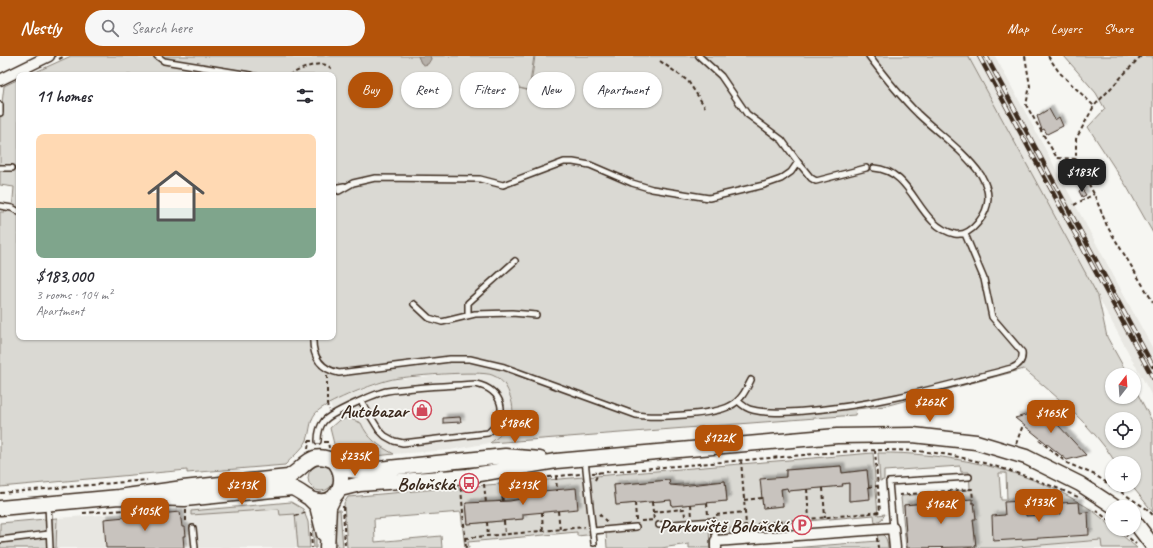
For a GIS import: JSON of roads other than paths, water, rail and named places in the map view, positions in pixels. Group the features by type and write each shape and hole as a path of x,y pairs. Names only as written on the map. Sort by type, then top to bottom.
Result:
{"street":[{"path":"16,72 49,56"},
{"path":"0,80 16,72"},
{"path":"118,497 185,499 292,488 322,501 339,495 360,484 468,476 556,461 837,436 880,434 945,438 982,444 1026,457 1080,484 1105,500"},
{"path":"339,467 345,470 359,471 505,456 556,461"},
{"path":"0,508 118,497 183,488 288,477 297,472 312,458 319,457 334,461 342,474 339,495 329,508 327,544"},
{"path":"302,467 298,480 306,495 317,506 327,544"},
{"path":"1141,527 1153,538"},
{"path":"716,544 893,528 895,548"},
{"path":"1141,530 1153,546"}],"lane":[{"path":"157,56 164,61 232,72"},
{"path":"699,56 721,76 747,114 782,140 811,178 816,181 866,168"},
{"path":"869,56 901,96 919,115 960,151 973,165 986,184 988,198 985,211 979,220 965,234"},
{"path":"0,105 0,113"},
{"path":"336,188 346,186 362,180 388,178 480,179 503,185 557,164 573,162 594,166 643,187 709,198 764,185 781,179 791,172 798,162"},
{"path":"0,168 12,168"},
{"path":"874,168 885,170 900,178 925,215 936,225 950,232 965,234"},
{"path":"339,191 346,186"},
{"path":"0,206 16,210"},
{"path":"738,401 746,408 754,411 782,412 821,410 898,398 1012,368 1019,364 1022,359 1022,352 992,317 984,279 965,234"},
{"path":"468,315 468,303 515,261"},
{"path":"414,304 429,318 442,322 468,315 512,313 536,315"},
{"path":"313,340 313,351 315,357 328,370 345,373 450,359 476,360 504,367 648,417 720,410 738,401 751,380"},
{"path":"318,441 320,428 331,415 362,401 385,392 476,384 484,386 498,397 501,405 501,413 498,421 488,433 403,442 385,436 362,401"},
{"path":"585,459 594,543"},
{"path":"893,528 889,482 969,477"},
{"path":"48,504 50,548"},
{"path":"660,525 713,521 716,544"},
{"path":"593,531 636,524"},
{"path":"193,528 195,548"},
{"path":"0,540 49,534"}],"railway":[{"path":"979,56 1153,378"},
{"path":"986,56 1153,366"}],"place":[{"name":"Autobazar","path":"422,410"},
{"name":"Boloňská","path":"469,483"},
{"name":"Parkoviště Boloňská","path":"802,525"}]}
